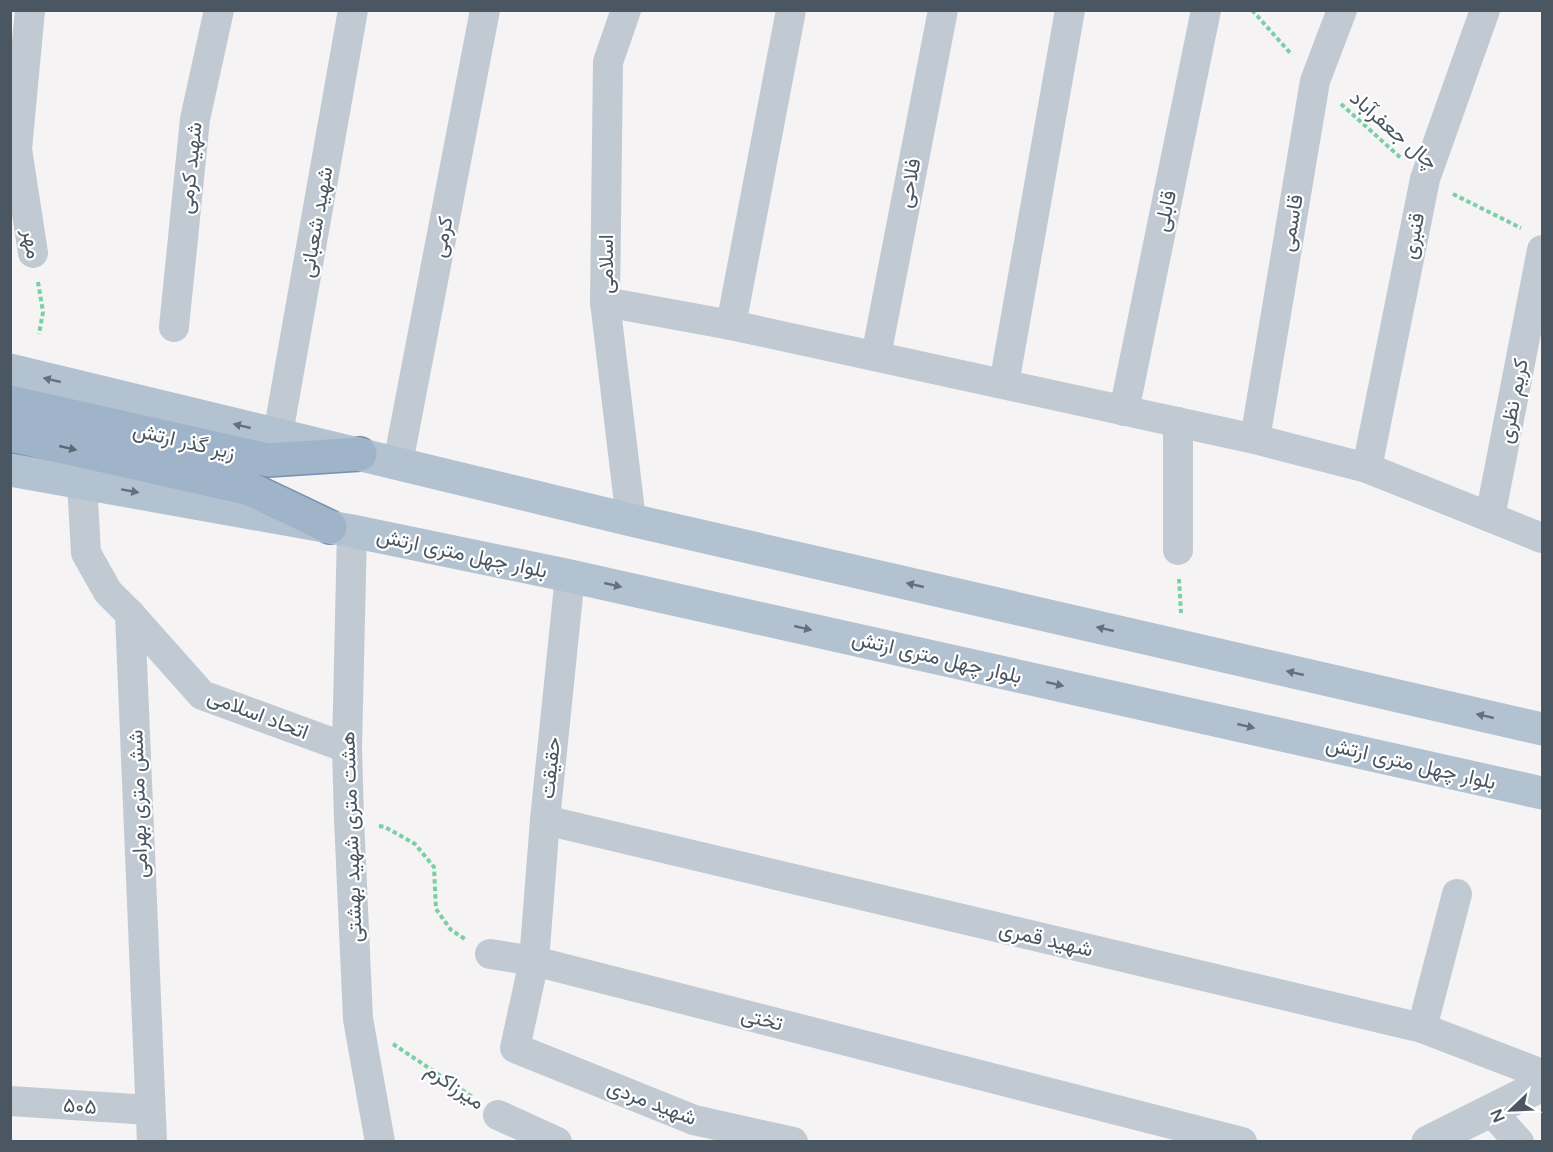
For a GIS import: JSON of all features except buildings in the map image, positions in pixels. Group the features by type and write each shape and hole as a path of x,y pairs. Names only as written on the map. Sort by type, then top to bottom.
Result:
{"highway":[{"name":"زیر گذر ارتش","path":"10,402 268,460 360,454"},
{"name":"زیر گذر ارتش","path":"10,435 250,489 341,529"}],"main road":[{"path":"10,370 631,520 1542,729"},
{"name":"بلوار چهل متری ارتش","path":"10,470 341,529 570,576 1542,793"}],"street":[{"name":"مهر","path":"30,10 17,149 33,253"},
{"name":"شهید کرمی","path":"174,327 195,119 219,10"},
{"name":"شهید شعبانی","path":"278,435 353,10"},
{"name":"کرمی","path":"398,463 485,10"},
{"name":"اسلامی","path":"626,10 608,62 605,302 631,520"},
{"path":"731,325 791,10"},
{"name":"فلاحی","path":"876,356 943,10"},
{"path":"1004,384 1070,10"},
{"name":"قابلی","path":"1125,411 1206,10"},
{"name":"قاسمی","path":"1255,439 1315,81 1342,10"},
{"name":"قنبری","path":"1367,468 1425,179 1485,10"},
{"name":"کریم نظری","path":"1490,517 1533,239"},
{"path":"605,302 731,325 1255,439 1367,468 1542,538"},
{"path":"1178,422 1178,550"},
{"path":"82,482 86,553 108,592 130,614"},
{"name":"هشت متری شهید بهشتی","path":"341,529 349,819 358,1019 380,1142"},
{"name":"حقیقت","path":"515,1048 534,961 545,820 570,576"},
{"name":"اتحاد اسلامی","path":"130,614 202,695 347,748"},
{"name":"شش متری بهرامی","path":"130,614 152,1142"},
{"name":"شهید قمری","path":"545,820 1422,1028 1542,1074"},
{"path":"1422,1028 1457,894"},
{"name":"تختی","path":"490,954 534,961 1242,1142"},
{"name":"شهید مردی","path":"515,1048 694,1120 793,1142"},
{"path":"1428,1142 1542,1085"},
{"name":"۵۰۵","path":"10,1101 150,1110"},
{"path":"1490,1110 1519,1142"},
{"name":"میرزاکرم","path":"498,1115 558,1142"}],"path":[{"name":"چال جعفرآباد","path":"1252,10 1315,81 1425,179 1533,239"},
{"name":"مهر","path":"33,253 43,312 39,334"},
{"path":"1178,550 1183,647"},
{"path":"349,819 386,828 415,844 434,867 436,909 451,930 490,954"},
{"name":"میرزاکرم","path":"358,1019 498,1115"}]}
